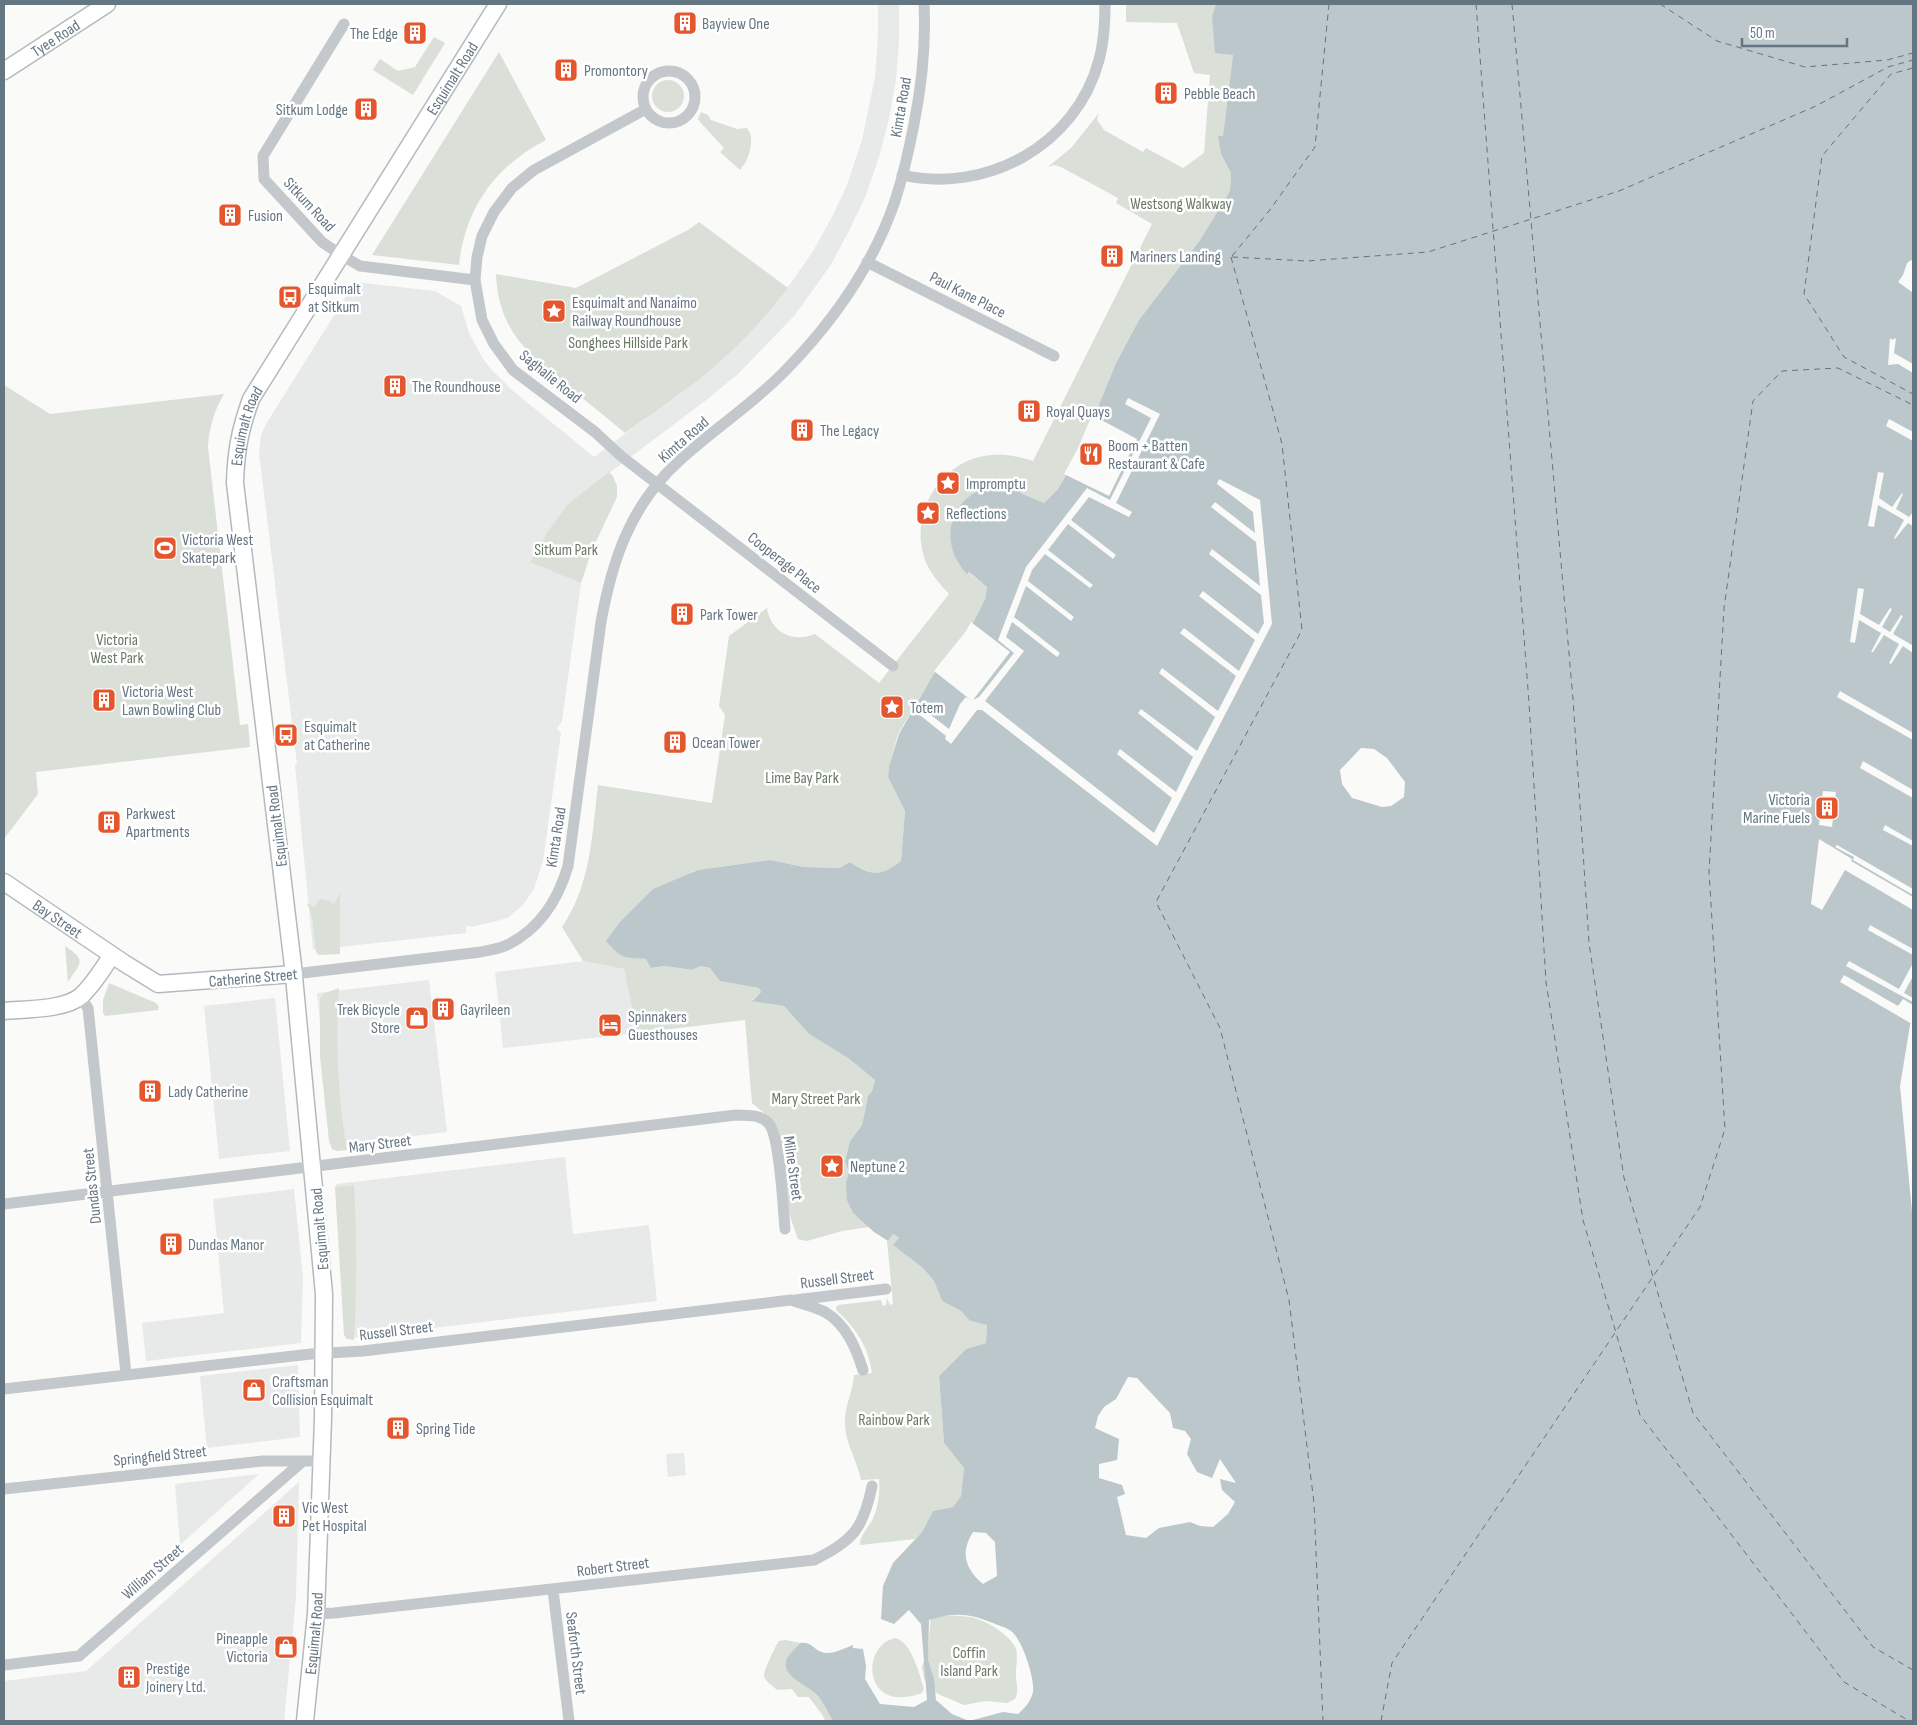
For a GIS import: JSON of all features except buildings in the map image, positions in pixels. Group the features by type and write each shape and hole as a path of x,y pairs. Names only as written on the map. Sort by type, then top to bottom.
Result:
{"main road":[{"name":"Tyee Road","path":"4,70 107,4"},
{"name":"Esquimalt Road","path":"305,1721 316,1614 324,1294 294,974 235,484 236,454 241,427 252,399 498,4"},
{"name":"Bay Street","path":"4,882 112,955"},
{"name":"Catherine Street","path":"112,955 158,984 294,974"},
{"path":"4,1011 54,1006 80,997 112,955"}],"street":[{"name":"Kimta Road","path":"527,933 545,916 558,896 568,866 608,588 615,560 627,531 641,506 657,484 677,462 738,413 784,372 829,320 868,262 895,201 911,138 924,59 924,4"},
{"path":"902,175 928,180 976,176 1007,167 1035,151 1047,141 1074,112 1094,77 1102,46 1105,4"},
{"name":"Sitkum Road","path":"344,24 263,156 264,179 322,242 360,266 475,280"},
{"path":"661,72 679,73 692,85 694,103 684,118 668,123 659,121 651,116 646,109 643,100 644,91 647,83 653,76 661,72"},
{"name":"Saghalie Road","path":"646,109 534,170 512,188 494,212 482,236 475,280 482,320 494,344 513,370 595,432 657,484"},
{"name":"Paul Kane Place","path":"868,262 1054,356"},
{"name":"Cooperage Place","path":"657,484 893,666"},
{"name":"Catherine Street","path":"294,974 481,952 506,946 527,933"},
{"name":"Dundas Street","path":"80,997 88,1008 126,1374"},
{"name":"Mary Street","path":"4,1204 313,1168 736,1115 760,1117"},
{"name":"Milne Street","path":"760,1117 770,1124 776,1142 785,1229"},
{"name":"Russell Street","path":"4,1389 126,1374 363,1350 886,1289"},
{"name":"Russell Street","path":"791,1300 825,1312 840,1325 855,1345 863,1370"},
{"name":"Springfield Street","path":"4,1489 263,1461 321,1461"},
{"name":"William Street","path":"4,1665 79,1656 303,1461"},
{"name":"Robert Street","path":"316,1614 334,1614 814,1560 847,1541 858,1527 867,1508 872,1486"},
{"name":"Seaforth Street","path":"553,1590 569,1721"}],"shaded area":[{"path":"878,4 899,4 896,80 889,119 866,195 830,266 795,315 739,373 709,398 568,504 547,532 530,561 581,583 562,721 557,729 561,733 543,861 534,889 523,905 508,918 472,927 466,926 466,933 313,950 295,765 297,764 259,453 261,435 266,424 355,282 435,291 461,306 469,333 483,359 492,370 512,390 594,457 725,357 778,301 812,253 847,185 862,140 875,77"},
{"path":"1216,4 1913,4 1913,1007 1900,1086 1913,1222 1913,1721 969,1721 833,1721 816,1694 790,1675 787,1670 785,1664 787,1658 800,1643 807,1643 825,1653 836,1652 853,1645 853,1648 863,1649 866,1666 865,1679 880,1704 914,1707 927,1700 921,1624 909,1610 894,1624 881,1619 883,1586 893,1563 922,1532 933,1511 953,1507 961,1496 964,1468 944,1443 939,1376 966,1349 986,1343 987,1325 970,1321 961,1311 942,1301 934,1281 923,1268 893,1245 899,1238 893,1234 888,1241 874,1232 853,1213 847,1200 846,1182 849,1172 845,1161 850,1141 862,1125 868,1096 872,1091 875,1080 848,1058 809,1034 784,1006 752,1001 761,992 759,988 720,981 710,968 700,966 692,970 665,966 651,968 646,959 623,956 615,951 606,941 620,922 653,889 698,870 770,860 804,867 840,868 850,862 864,870 876,873 887,870 901,861 905,811 888,777 889,766 899,734 933,675 968,633 985,599 987,587 969,572 967,574 956,558 951,540 952,524 958,509 969,497 983,489 1001,486 1021,490 1020,493 1044,503 1058,489 1081,449 1116,363 1139,320 1200,240 1230,191 1231,173 1221,154 1218,136 1223,136 1233,55 1215,53 1212,16","holes":["1361,748 1374,749 1387,758 1405,782 1404,797 1391,806 1382,807 1352,798 1342,784 1340,770","1128,1377 1137,1378 1170,1413 1173,1428 1185,1431 1191,1439 1187,1454 1197,1472 1212,1478 1220,1459 1236,1483 1220,1479 1222,1490 1235,1502 1228,1514 1213,1527 1200,1526 1190,1522 1159,1528 1146,1538 1126,1535 1117,1497 1125,1494 1122,1485 1099,1478 1099,1464 1117,1460 1119,1439 1095,1428 1098,1416 1104,1407 1116,1399","973,1532 986,1533 995,1542 997,1576 983,1584 972,1573 966,1560 969,1540","961,1615 984,1620 1009,1630 1019,1642 1030,1669 1033,1692 1027,1704 1018,1714 1003,1712 969,1721 952,1714 936,1700 934,1679 928,1660 929,1620"]},
{"path":"583,961 624,969 637,1033 503,1048 495,972"},
{"path":"429,980 447,1132 332,1146 317,993"},
{"path":"275,998 290,1151 219,1159 204,1006"},
{"path":"565,1157 573,1234 649,1225 657,1301 351,1338 336,1184"},
{"path":"294,1189 303,1277 301,1343 146,1361 142,1323 224,1313 213,1199"},
{"path":"298,1365 300,1437 207,1448 200,1376"},
{"path":"684,1453 686,1475 668,1477 666,1454"},
{"path":"259,1474 180,1545 175,1484"},
{"path":"299,1482 296,1598 284,1721 4,1721 4,1681 86,1671"}],"green space":[{"path":"1126,4 1216,4 1212,17 1233,55 1223,137 1219,136 1221,154 1231,173 1230,191 1200,240 1139,320 1116,363 1081,450 1058,489 1044,503 1019,493 968,572 987,587 985,599 968,633 933,675 898,734 889,766 888,777 905,811 901,861 887,870 876,873 864,870 850,862 841,868 804,867 770,860 692,872 630,958 646,959 652,968 665,966 692,970 699,966 710,968 721,981 759,988 761,992 752,1000 784,1006 809,1034 848,1058 875,1080 872,1091 868,1096 862,1125 850,1141 845,1161 849,1172 846,1182 853,1213 869,1227 842,1231 807,1241 798,1239 788,1211 770,1118 752,1103 745,1020 637,1033 624,969 583,961 562,927 572,911 585,877 592,840 598,785 712,803 725,715 719,706 729,636 767,608 769,617 778,630 784,634 799,637 815,634 879,683 949,594 929,569 921,542 921,524 925,507 933,491 944,477 958,466 973,459 991,455 1002,455 1033,461 1152,224 1116,203 1118,198 1061,167 1054,165 1048,167 1071,148 1099,113 1097,120 1104,130 1143,152 1146,148 1183,168 1204,153 1210,75 1194,73 1177,23 1126,22"},
{"path":"434,37 445,43 413,95 373,70 380,59 398,71 415,67"},
{"path":"499,52 546,140 512,163 486,191 468,225 459,265 372,255"},
{"path":"668,80 679,85 684,96 679,107 668,112 657,107 652,96 657,85"},
{"path":"701,112 708,115 711,120 737,129 747,128 750,132 750,149 746,161 740,170 720,152 724,148 698,119"},
{"name":"Songhees Hillside Park","path":"699,222 788,288 757,325 722,360 697,381 625,433 539,362 517,338 502,310 496,274 576,288 688,230"},
{"name":"Victoria West Park","path":"4,385 50,414 224,394 213,420 208,447 240,725 248,724 250,747 36,772 38,794 4,839"},
{"name":"Sitkum Park","path":"609,472 617,486 617,497 592,550 581,583 530,562 547,532 568,504"},
{"path":"340,893 340,954 319,955 316,952 312,917 307,903 314,907 320,899 334,904"},
{"path":"65,946 77,955 80,962 68,982"},
{"path":"109,983 156,1003 159,1007 158,1010 105,1016 103,1013 103,1000"},
{"path":"339,988 338,1069 341,1110 347,1150 337,1151 332,1149 329,1141 320,1057 320,999 323,994"},
{"path":"354,1185 356,1301 354,1340 347,1339 344,1335 335,1187"},
{"name":"Rainbow Park","path":"893,1234 899,1238 894,1245 923,1268 934,1281 942,1301 961,1311 970,1321 987,1325 986,1343 966,1349 939,1376 944,1443 964,1468 961,1496 953,1507 933,1511 922,1532 915,1539 860,1545 861,1538 877,1507 879,1479 861,1480 845,1428 845,1414 854,1375 872,1373 868,1354 860,1338 836,1310 836,1307 838,1305 881,1300 883,1306 886,1305 887,1298 890,1305 893,1304 887,1240"},
{"name":"Coffin Island Park","path":"931,1616 976,1618 989,1624 1009,1638 1017,1652 1017,1689 1015,1699 1007,1703 986,1701 964,1705 938,1694 929,1687 924,1679 922,1667 928,1650"},
{"name":"Coffin Island Park","path":"895,1638 906,1646 914,1659 924,1688 922,1693 902,1697 888,1695 878,1687 873,1677 876,1653 884,1644"},
{"path":"786,1640 800,1643 787,1658 785,1664 787,1670 790,1675 816,1694 833,1721 825,1721 809,1697 798,1697 792,1689 777,1690 765,1679 764,1675 775,1647 779,1641"}],"pier":[{"path":"1911,260 1913,261 1912,292 1898,282 1903,275 1907,263"},
{"path":"1890,338 1892,340 1896,338 1894,353 1913,364 1913,373 1898,364 1888,365"},
{"path":"1128,398 1160,414 1116,503 1132,512 1129,517 1089,497 1071,520 1116,555 1113,559 1068,524 1048,550 1093,585 1090,588 1045,554 1032,570 1028,581 1074,617 1071,621 1026,586 1014,617 1060,653 1057,657 1012,622 1006,637 1024,651 985,701 1154,833 1172,798 1117,754 1120,749 1176,792 1193,757 1138,713 1141,709 1197,751 1215,717 1159,673 1162,668 1218,711 1236,676 1180,633 1184,628 1239,671 1255,640 1199,596 1203,591 1258,634 1264,623 1261,595 1209,554 1212,549 1260,586 1256,542 1211,507 1215,502 1255,533 1253,512 1217,484 1219,479 1260,500 1272,624 1157,846 982,710 977,710 951,744 945,739 946,736 911,708 914,702 949,729 960,704 966,697 972,701 934,671 971,622 1010,652 973,700 979,697 1014,653 998,640 1026,567 1087,488 1110,500 1151,418 1125,404"},
{"path":"1092,415 1137,439 1109,496 1064,474 1078,448"},
{"path":"1889,419 1913,432 1913,441 1886,426"},
{"path":"1878,472 1884,473 1879,498 1892,507 1902,493 1896,509 1909,517 1913,512 1913,526 1908,523 1895,539 1904,520 1878,505 1874,527 1868,526"},
{"path":"1858,588 1864,589 1860,614 1879,625 1890,608 1892,609 1882,627 1890,632 1901,615 1903,616 1893,634 1913,644 1913,653 1903,646 1891,664 1889,663 1899,644 1884,635 1873,652 1871,652 1881,633 1859,620 1855,643 1850,642"},
{"path":"1840,691 1913,733 1913,740 1837,697"},
{"path":"1863,761 1913,790 1913,798 1860,768"},
{"path":"1823,791 1836,792 1832,827 1819,825"},
{"path":"1885,825 1913,841 1913,846 1883,830"},
{"path":"1819,839 1852,859 1851,861 1913,897 1913,910 1845,870 1822,910 1811,904"},
{"path":"1837,845 1913,889 1913,895 1853,860 1854,857 1835,847"},
{"path":"1870,925 1913,949 1913,955 1868,930"},
{"path":"1849,961 1899,989 1913,963 1913,976 1904,993 1913,998 1913,1002 1846,966"},
{"path":"1844,975 1898,1006 1903,999 1913,1005 1912,1024 1840,982"}],"ferry route":[{"path":"1232,256 1269,211 1315,147 1329,4"},
{"path":"1476,4 1529,703 1546,982 1583,1220 1640,1415 1844,1682 1909,1721"},
{"path":"1512,4 1573,699 1589,943 1624,1178 1693,1413 1873,1647 1913,1670"},
{"path":"1660,4 1717,41 1805,67 1887,60 1913,53"},
{"path":"1232,257 1307,261 1428,252 1619,191 1816,106 1888,67 1913,60"},
{"path":"1913,68 1891,74 1822,156 1804,294 1844,357 1913,394"},
{"path":"1231,257 1282,444 1302,630 1156,902 1220,1028 1289,1300 1314,1503 1323,1721"},
{"path":"1381,1721 1392,1663 1700,1207 1725,1129 1709,872 1724,608 1753,401 1782,371 1838,368 1913,405"}],"place":[{"name":"Bayview One","path":"685,23"},
{"name":"The Edge","path":"415,33"},
{"name":"Promontory","path":"566,70"},
{"name":"Pebble Beach","path":"1166,93"},
{"name":"Sitkum Lodge","path":"366,109"},
{"name":"Fusion","path":"230,215"},
{"name":"Mariners Landing","path":"1112,256"},
{"name":"Esquimalt at Sitkum","path":"290,297"},
{"name":"Esquimalt and Nanaimo Railway Roundhouse","path":"554,311"},
{"name":"The Roundhouse","path":"395,386"},
{"name":"Royal Quays","path":"1029,411"},
{"name":"The Legacy","path":"802,430"},
{"name":"Boom + Batten Restaurant & Cafe","path":"1091,454"},
{"name":"Impromptu","path":"948,483"},
{"name":"Reflections","path":"928,513"},
{"name":"Victoria West Skatepark","path":"165,548"},
{"name":"Park Tower","path":"682,614"},
{"name":"Victoria West Lawn Bowling Club","path":"104,700"},
{"name":"Totem","path":"892,707"},
{"name":"Esquimalt at Catherine","path":"286,735"},
{"name":"Ocean Tower","path":"675,742"},
{"name":"Victoria Marine Fuels","path":"1827,808"},
{"name":"Parkwest Apartments","path":"109,822"},
{"name":"Gayrileen","path":"443,1009"},
{"name":"Trek Bicycle Store","path":"417,1018"},
{"name":"Spinnakers Guesthouses","path":"610,1025"},
{"name":"Lady Catherine","path":"150,1091"},
{"name":"Neptune 2","path":"832,1166"},
{"name":"Dundas Manor","path":"171,1244"},
{"name":"Craftsman Collision Esquimalt","path":"254,1390"},
{"name":"Spring Tide","path":"398,1428"},
{"name":"Vic West Pet Hospital","path":"284,1516"},
{"name":"Pineapple Victoria","path":"286,1647"},
{"name":"Prestige Joinery Ltd.","path":"129,1677"}],"park label":[{"name":"Westsong Walkway","path":"1181,203"},
{"name":"Lime Bay Park","path":"802,777"},
{"name":"Mary Street Park","path":"816,1098"}]}
